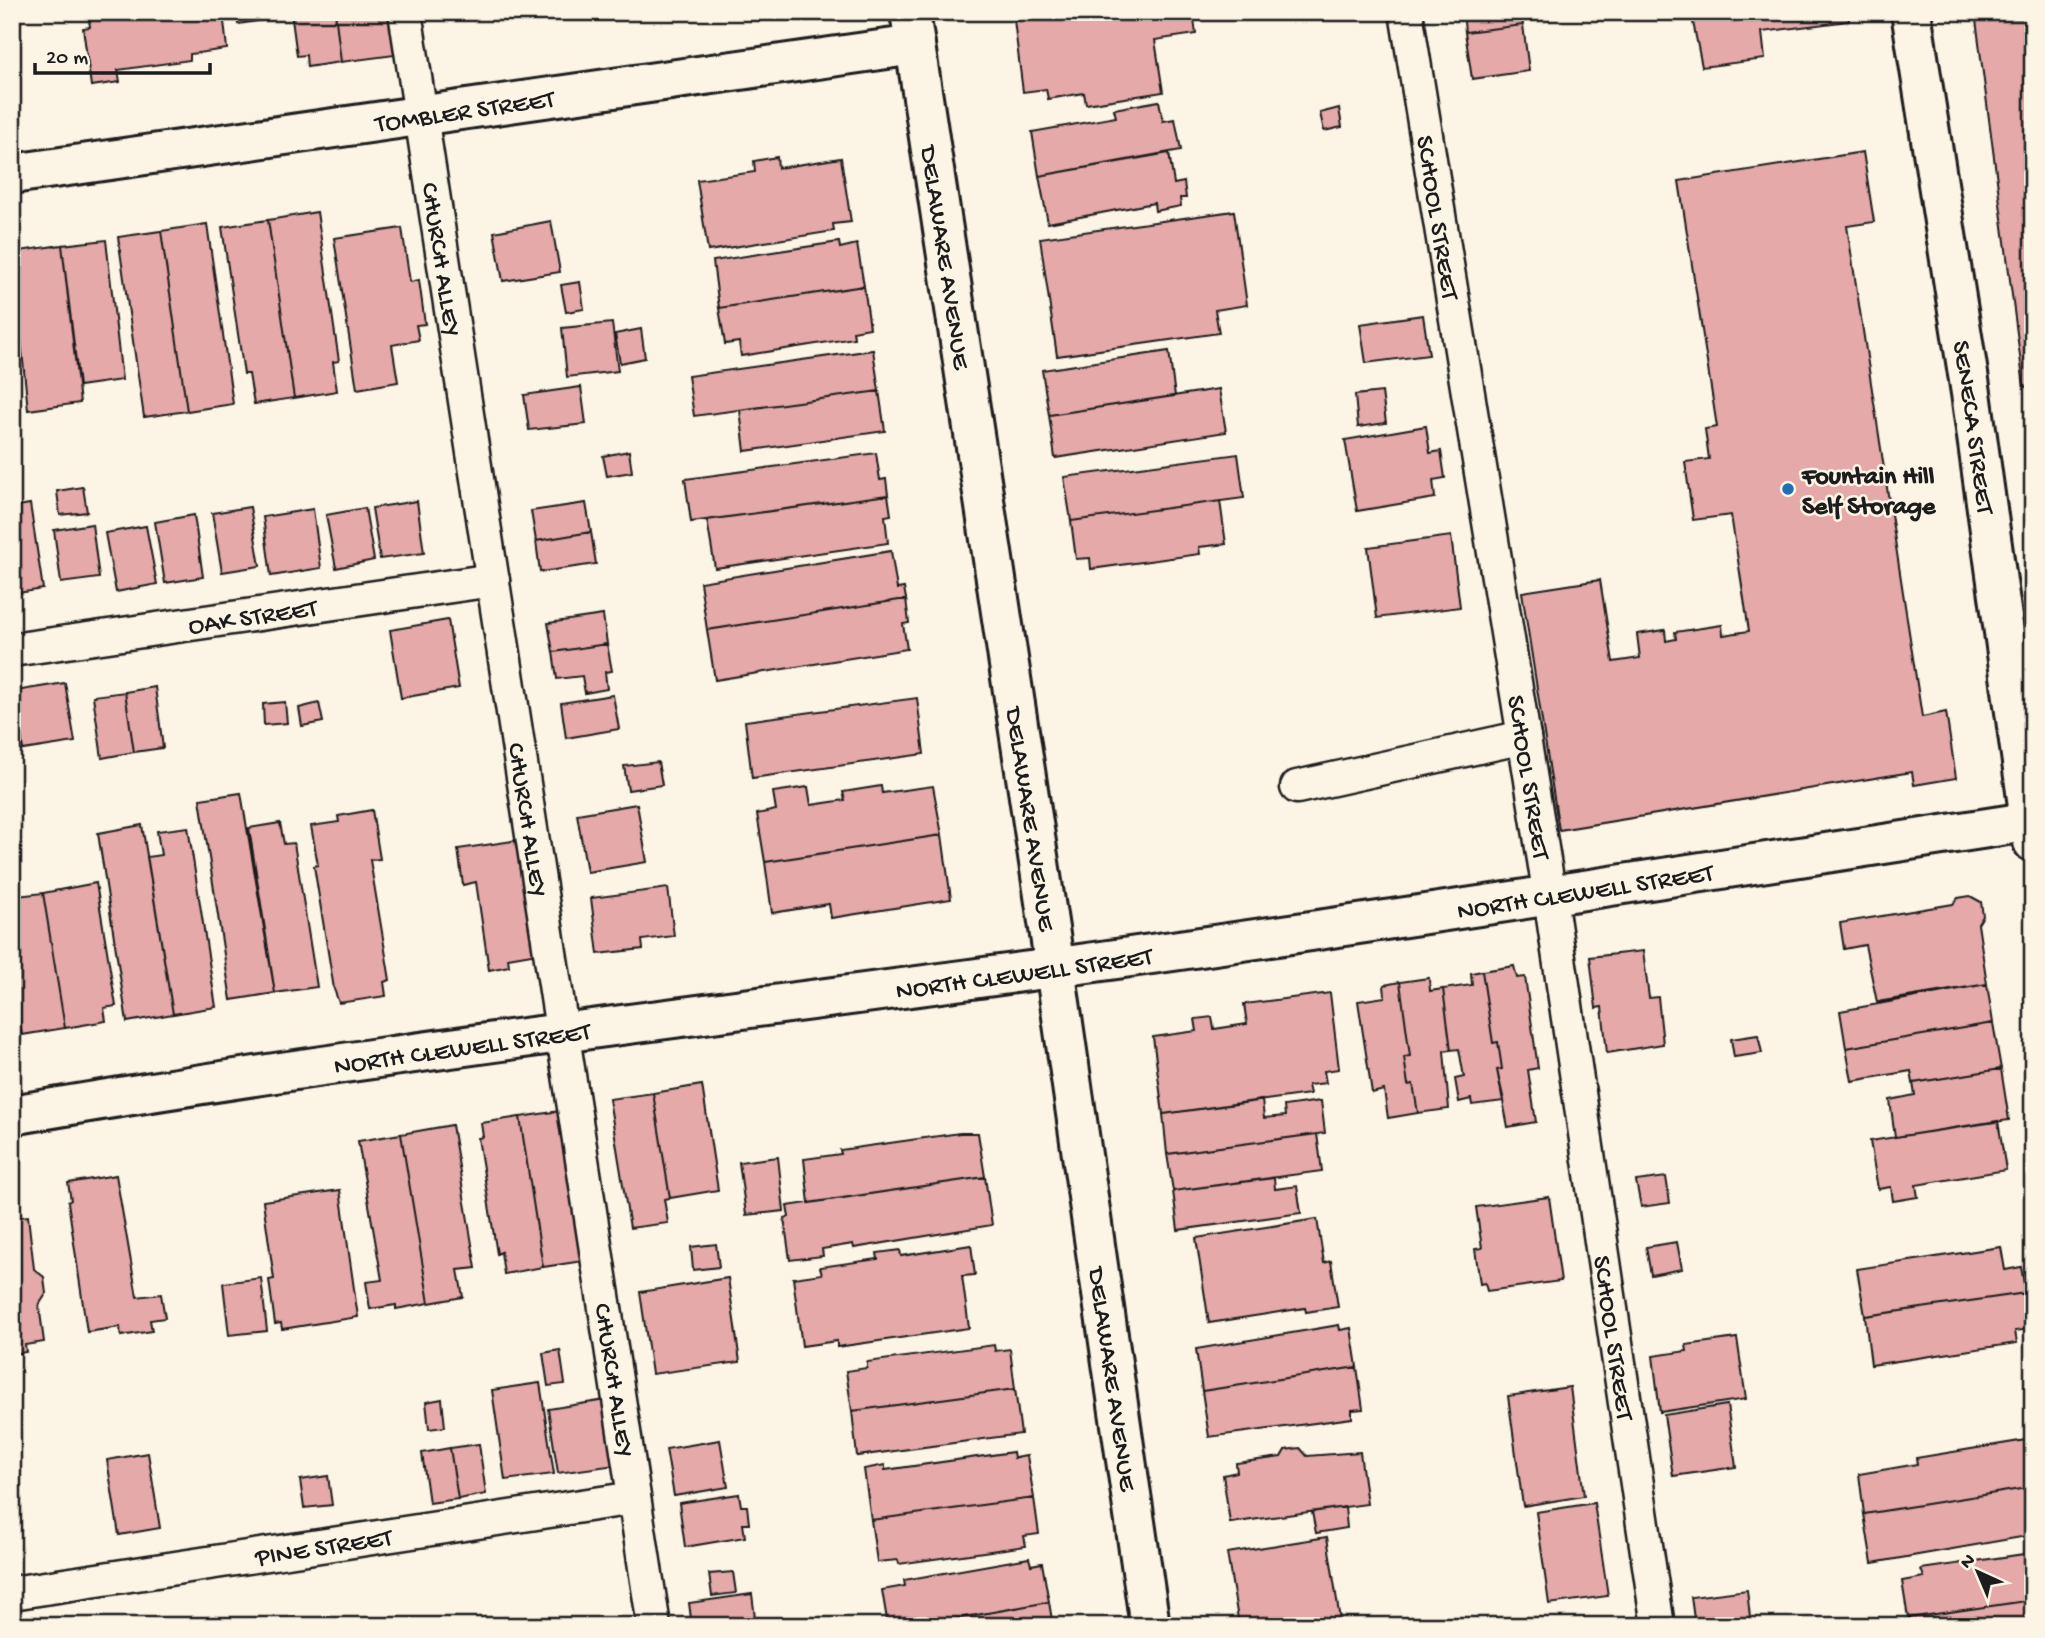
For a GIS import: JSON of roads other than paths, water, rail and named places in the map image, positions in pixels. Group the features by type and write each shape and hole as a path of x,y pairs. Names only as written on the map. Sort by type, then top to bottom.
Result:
{"street":[{"name":"SENECA STREET","path":"1911,12 1970,393 2032,828"},
{"name":"TOMBLER STREET","path":"12,174 421,116 913,29"},
{"name":"DELAWARE AVENUE","path":"913,29 1055,968 1150,1626"},
{"name":"NORTH CLEWELL STREET","path":"12,1115 127,1095 562,1033 1055,968 2032,828"}],"lane":[{"name":"CHURCH ALLEY","path":"405,12 654,1626"},
{"name":"SCHOOL STREET","path":"1406,12 1550,897 1658,1626"},
{"name":"OAK STREET","path":"12,650 493,580"},
{"path":"1297,787 1524,737"},
{"name":"PINE STREET","path":"12,1593 634,1499"}],"place":[{"name":"Fountain Hill Self Storage","path":"1788,489"}]}
